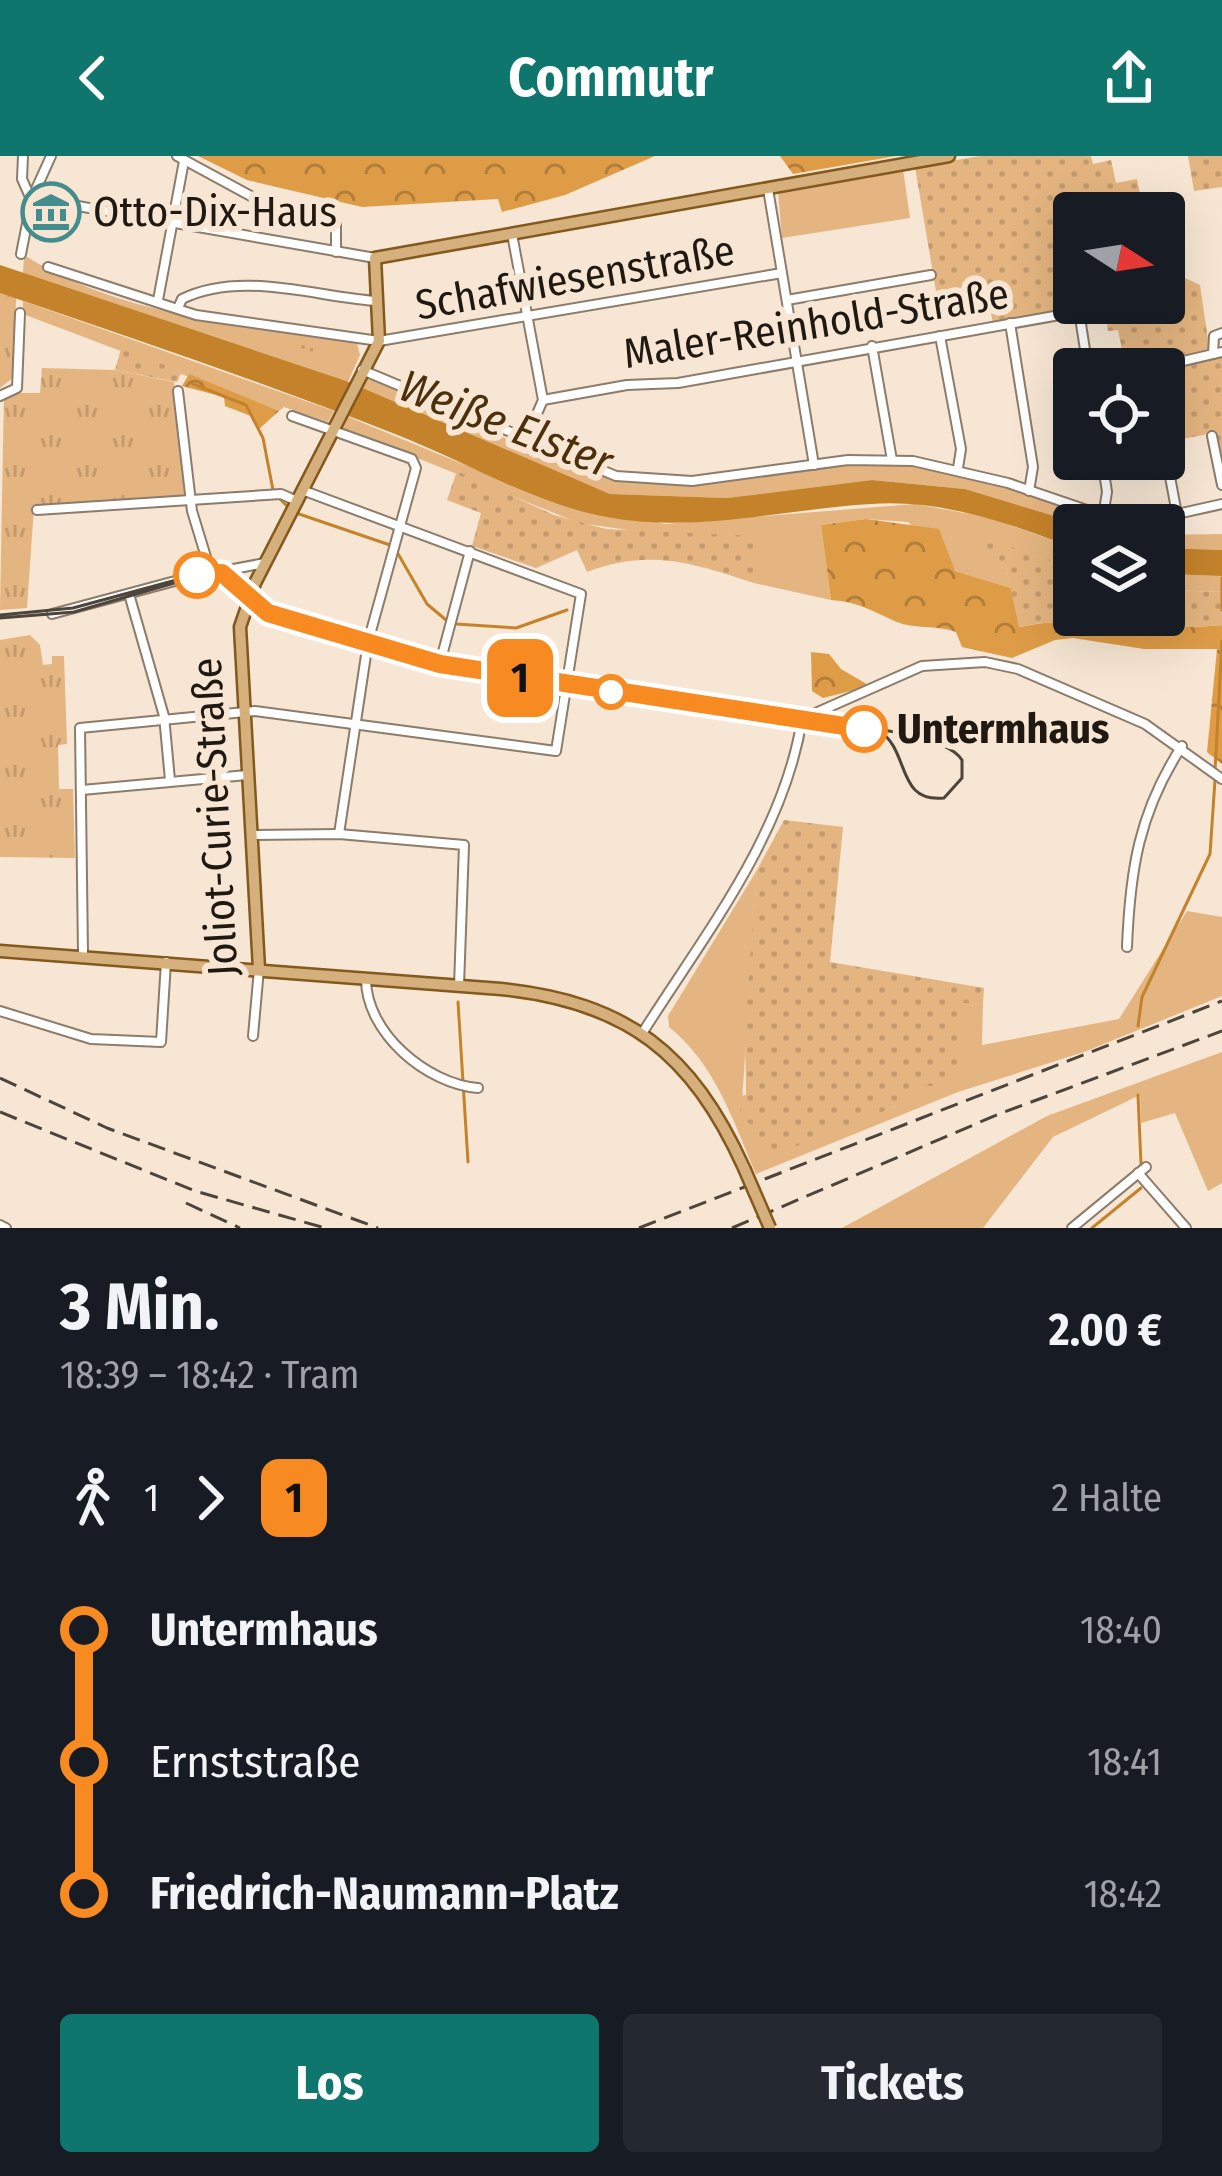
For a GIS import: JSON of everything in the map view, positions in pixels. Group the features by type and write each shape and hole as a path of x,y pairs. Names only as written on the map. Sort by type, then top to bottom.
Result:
{"main road":[{"path":"248,597 379,341 375,258 949,156"},
{"name":"Joliot-Curie-Straße","path":"248,597 239,631 259,969"},
{"path":"0,951 83,953 459,986 581,1003 643,1032 702,1090 770,1228"}],"street":[{"path":"23,156 22,179 32,198"},
{"path":"21,254 32,198 51,156"},
{"path":"158,300 181,159 260,201 336,225 336,252"},
{"path":"767,187 814,465"},
{"path":"32,198 375,258"},
{"path":"512,234 543,400 525,441"},
{"name":"Schafwiesenstraße","path":"48,267 232,322 379,341 782,273"},
{"path":"787,300 932,274"},
{"path":"178,308 182,299 212,289 261,287 377,301"},
{"path":"0,396 17,388 20,313"},
{"name":"Maler-Reinhold-Straße","path":"543,400 797,362 1053,315"},
{"path":"1010,323 1034,467 1029,491"},
{"path":"1185,360 1218,353 1212,340 1222,333"},
{"path":"940,336 961,449 958,468"},
{"path":"872,346 892,460"},
{"path":"360,373 584,468 656,481 692,482 892,460 958,468 1067,504"},
{"path":"178,391 190,501 209,570"},
{"path":"292,416 412,459 416,468 368,641 339,834"},
{"path":"1212,436 1222,485"},
{"path":"38,510 300,496 399,526 581,594 556,752 242,711 80,728 83,953"},
{"path":"1185,512 1222,504"},
{"path":"440,663 470,551"},
{"path":"52,614 209,570 223,572 242,563 266,563"},
{"path":"223,572 268,610 440,663 802,719 922,667 966,660 1018,669 1182,746 1220,777"},
{"path":"129,594 164,716 170,780"},
{"path":"643,1032 748,865 791,780 802,719"},
{"path":"1127,947 1130,869 1138,835 1154,791 1182,746"},
{"path":"82,790 247,776"},
{"path":"252,835 339,834 464,845 459,986"},
{"path":"0,1011 91,1039 160,1042 166,960"},
{"name":"Joliot-Curie-Straße","path":"253,1036 259,969"},
{"path":"366,979 371,1013 386,1033 410,1058 468,1087"},
{"path":"1072,1228 1142,1170 1186,1228"}],"green space":[{"path":"198,156 655,156 565,195 502,212 498,199 362,207 247,180"},
{"path":"780,156 896,156 793,174"},
{"path":"980,156 1091,156 1093,164 1111,160 1116,183 1137,179 1140,192 1053,192 1053,313 993,323 987,293 938,303 915,167"},
{"path":"1188,156 1222,156 1222,187 1194,191"},
{"path":"903,169 910,218 782,238 778,191"},
{"path":"24,255 62,276 143,306 357,343 360,355 348,382 331,378 23,274"},
{"path":"1185,278 1200,285 1210,353 1185,358 1185,348 1122,348 1118,330 1108,331 1107,324 1185,324"},
{"path":"0,293 16,298 14,377 0,388"},
{"path":"23,301 334,411 328,422 284,407 279,411 23,314"},
{"path":"278,333 354,343 351,363 277,341"},
{"path":"121,349 182,371 177,382 115,370"},
{"path":"1222,357 1222,474 1213,433 1185,438 1185,363"},
{"path":"42,368 115,370 174,382 188,496 34,507 27,608 0,610 4,393 40,393"},
{"path":"189,374 279,411 258,430 251,416 225,406 224,397 182,386"},
{"path":"364,378 393,386 568,465 622,479 682,482 828,465 892,463 957,473 1057,504 1053,504 1053,516 965,489 872,480 727,498 610,494 359,388"},
{"path":"346,416 555,502 665,524 915,504 987,517 1053,541 1053,561 988,540 1006,567 1011,588 955,571 908,522 866,519 821,525 831,600 754,583 754,537 664,535 579,523 340,427"},
{"path":"457,471 554,515 606,529 755,536 754,583 671,561 630,561 587,572 577,550 536,568 472,546 481,513 447,500"},
{"path":"866,519 939,529 955,571 1011,588 1020,627 1053,622 1053,636 1185,636 1185,626 1222,625 1222,764 1207,752 1217,649 1144,649 1073,638 1055,640 1012,658 962,647 956,632 904,624 858,605 831,600 821,525"},
{"path":"1222,534 1222,550 1185,549 1185,535"},
{"path":"988,539 1053,561 1053,622 1019,627 1006,567 982,560"},
{"path":"1185,575 1222,576 1222,592 1185,591"},
{"path":"1185,591 1222,592 1222,625 1185,626"},
{"path":"30,635 40,645 43,665 52,664 52,656 64,656 67,744 58,745 59,789 73,789 75,858 0,857 0,640"},
{"path":"811,652 829,654 841,669 870,686 823,698 812,691"},
{"path":"784,820 843,827 830,962 984,988 983,1004 963,1003 957,1073 933,1086 913,1085 894,1107 771,1156 754,1144 754,1126 741,1118 739,1096 746,1095 745,1029 757,870"},
{"path":"757,870 741,1118 863,1117 894,1107 963,1002 983,1004 982,1045 1119,1019 1187,911 1222,917 1222,996 1084,1052 958,1092 756,1174 722,1095 699,1059 669,1027 668,1016"},
{"path":"1222,1052 1222,1183 1208,1191 1175,1113 1141,1123 1140,1095 1053,1137 983,1228 842,1228 1047,1116"}],"shaded area":[{"path":"0,265 346,381 610,494 727,498 872,480 965,489 1053,516 1053,541 949,509 897,503 673,523 580,511 346,415 0,293"},
{"path":"1185,549 1222,550 1222,576 1185,575"}],"waterway":[{"path":"193,384 246,405 263,438 273,490"},
{"path":"280,499 287,506"},
{"path":"299,514 390,545"},
{"path":"397,552 427,604 446,620"},
{"path":"1222,578 1222,610"},
{"path":"456,624 516,628 567,610"},
{"path":"1215,771 1222,641"},
{"path":"1138,1026 1142,997 1210,854 1215,780"},
{"path":"458,1002 468,1162"},
{"path":"1138,1095 1141,1164"},
{"path":"1092,1228 1141,1188"}],"tram line":[{"path":"0,615 73,608 217,569 270,609 463,667 878,730 918,792 944,798 962,778 962,760 929,740 873,728 842,725 768,718 584,690 523,678 462,666 402,652 342,636 272,614 216,571 74,612 0,618"},
{"name":"1","path":"197,575 222,573 268,613 440,664 766,718 864,729"}],"railway":[{"path":"639,1228 1222,1001"},
{"path":"732,1228 999,1114 1222,1031"},
{"path":"0,1078 107,1128 378,1228"},
{"path":"0,1112 195,1191 325,1228"},
{"path":"186,1203 240,1228"}],"place":[{"name":"Otto-Dix-Haus","path":"51,212"},
{"name":"Untermhaus","path":"864,729"}],"water label":[{"name":"Weiße Elster","path":"506,424"}]}
